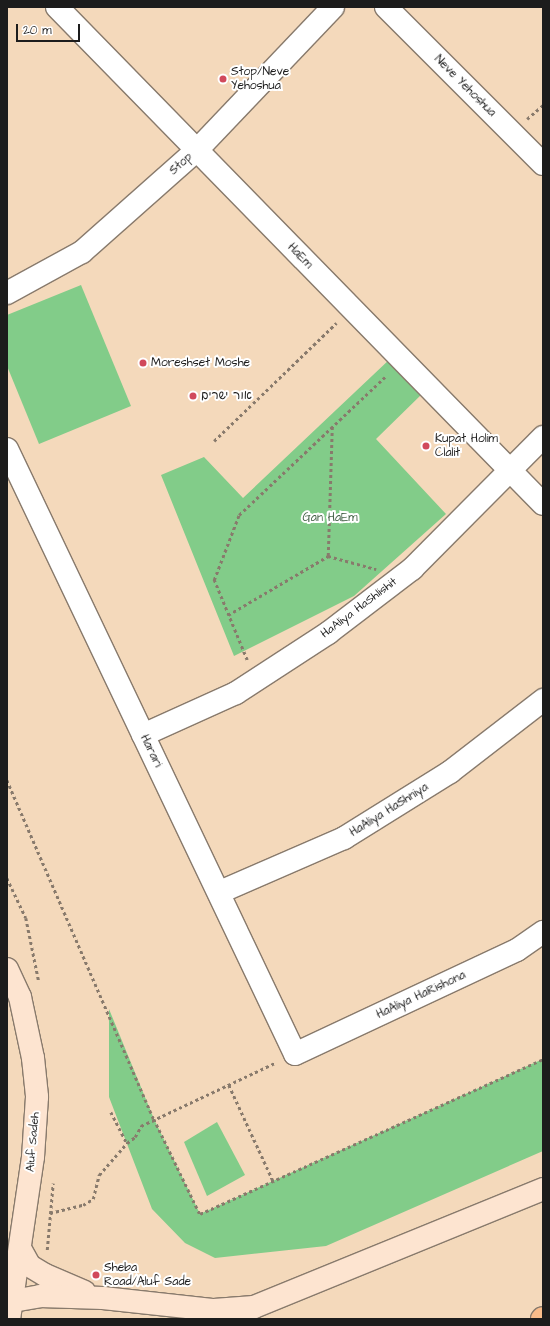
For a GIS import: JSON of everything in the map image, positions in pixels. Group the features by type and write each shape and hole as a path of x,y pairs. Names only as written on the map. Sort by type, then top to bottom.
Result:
{"main road":[{"name":"Aluf Sadeh","path":"7,969 20,997 34,1058 37,1097 20,1250 9,1307"},
{"path":"9,1307 40,1296 103,1298 214,1310 254,1306 543,1188"},
{"path":"20,1250 30,1266 45,1275 103,1298"}],"street":[{"name":"HaEm","path":"57,7 509,471 543,504"},
{"name":"Stop","path":"7,293 82,252 197,150 333,7"},
{"name":"Neve Yehoshua","path":"386,7 543,164"},
{"name":"HaAliya HaShlishit","path":"143,735 236,693 328,633 402,576 543,437"},
{"name":"Harari","path":"7,448 296,1054"},
{"name":"HaAliya HaShniya","path":"220,892 344,838 450,772 543,700"},
{"name":"HaAliya HaRishona","path":"296,1054 517,950 543,932"}],"path":[{"path":"214,441 351,308"},
{"path":"255,680 214,580 239,515 402,361"},
{"path":"328,556 332,427"},
{"path":"228,615 328,556 402,576"},
{"path":"7,780 154,1119 200,1214 274,1184 543,1059"},
{"path":"50,1213 83,1205 93,1199 99,1175 127,1143 135,1137 141,1126 296,1054"},
{"path":"229,1085 274,1184"},
{"path":"111,1112 127,1143"}],"green space":[{"path":"81,285 131,406 39,444 7,366 7,315"},
{"name":"Gan HaEm","path":"391,358 423,393 376,439 446,514 354,596 234,656 161,475 204,457 243,498"},
{"path":"109,1009 154,1119 200,1214 543,1059 543,1151 326,1246 215,1258 185,1243 152,1209 109,1097"},
{"path":"217,1122 245,1175 207,1196 184,1142"}],"place":[{"name":"Stop/Neve Yehoshua","path":"223,79"},
{"name":"Moreshset Moshe","path":"143,363"},
{"name":"אור ישרים","path":"193,396"},
{"name":"Kupat Holim Clalit","path":"426,446"},
{"name":"Sheba Road/Aluf Sade","path":"96,1275"}]}
